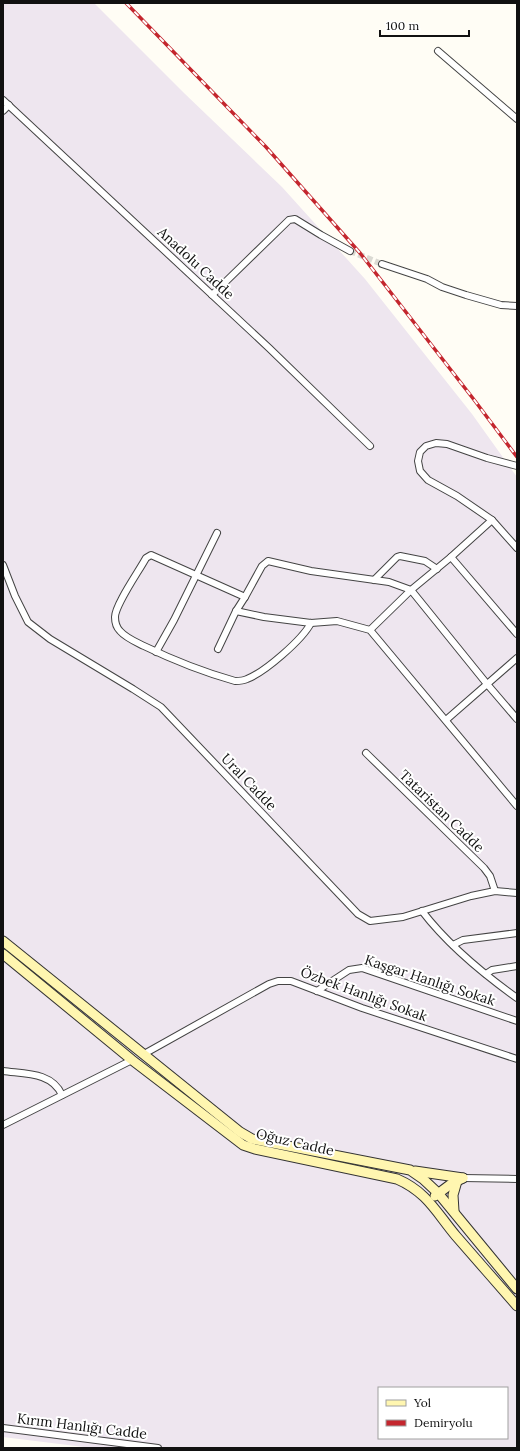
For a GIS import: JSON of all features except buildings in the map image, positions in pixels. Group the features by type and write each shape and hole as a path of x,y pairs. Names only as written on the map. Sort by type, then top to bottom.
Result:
{"street":[{"path":"438,52 517,119"},
{"name":"Anadolu Cadde","path":"3,100 212,295 370,446"},
{"path":"3,111 9,105"},
{"path":"212,295 289,220 295,219 350,251"},
{"path":"382,264 427,279 442,287 466,295 501,305 517,306"},
{"path":"517,466 486,458 447,444 436,443 426,446 420,452 418,461 420,471 428,480 457,496 492,520 517,548"},
{"path":"370,630 410,590 452,557 492,520"},
{"path":"156,652 174,620 217,533"},
{"path":"245,597 195,576 153,555 146,558 120,604 115,617 116,625 121,632 128,637 176,661 227,679 242,681 257,674 272,663 302,636 311,623"},
{"path":"374,580 396,557 400,556 426,561 437,569"},
{"path":"452,557 517,634"},
{"path":"218,649 236,611 262,566 268,561 311,571 390,582 410,590 517,719"},
{"name":"Ural Cadde","path":"3,565 14,596 28,622 50,639 161,707 358,914 370,921 403,917 471,896 495,891 517,893"},
{"path":"236,611 264,617 311,623 337,622 370,630 517,806"},
{"path":"446,720 517,658"},
{"name":"Tataristan Cadde","path":"366,753 484,868 490,876 495,891"},
{"path":"422,911 436,929 453,945 486,974 517,998"},
{"path":"453,945 463,940 517,933"},
{"name":"Oğuz Cadde","path":"3,940 240,1132 252,1139 410,1170 438,1192 517,1289"},
{"name":"Oğuz Cadde","path":"3,954 132,1060 243,1145 255,1149 397,1179 410,1185 429,1201 447,1226 517,1306"},
{"path":"486,974 492,970 517,966"},
{"name":"Kaşgar Hanlığı Sokak","path":"317,991 349,970 362,968 517,1021"},
{"name":"Özbek Hanlığı Sokak","path":"144,1054 273,982 282,980 291,981 362,1008 517,1059"},
{"path":"3,1125 144,1054"},
{"path":"3,1071 44,1077 56,1085 62,1095"},
{"path":"410,1170 460,1179 517,1179"},
{"path":"429,1201 438,1192 460,1179"},
{"path":"454,1212 452,1195 460,1179"},
{"name":"Kırım Hanlığı Cadde","path":"3,1428 158,1448"}],"shaded area":[{"path":"3,3 94,3 184,93 282,187 365,279 472,414 517,477 517,1448 92,1448 3,1437"}],"tunnel":[{"path":"350,251 382,264"}],"railway":[{"path":"126,3 266,147 360,253 517,457"}]}
